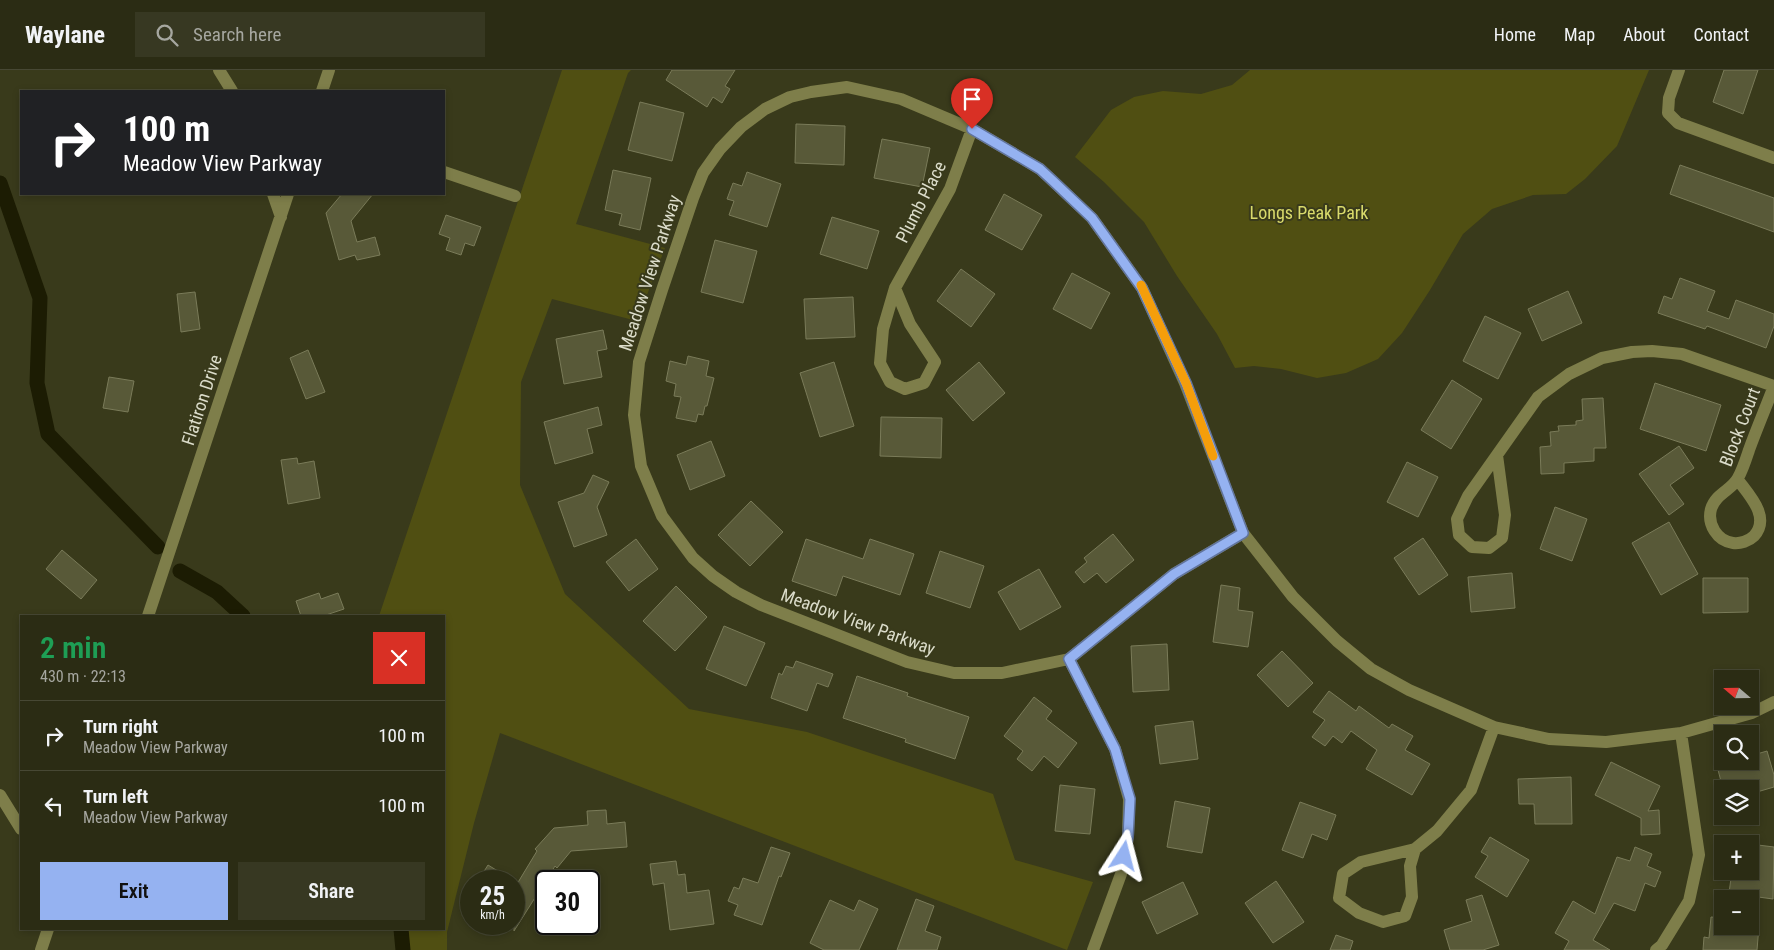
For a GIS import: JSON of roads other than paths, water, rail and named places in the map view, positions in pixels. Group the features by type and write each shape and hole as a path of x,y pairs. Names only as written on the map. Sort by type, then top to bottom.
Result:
{"street":[{"path":"219,70 231,90"},
{"path":"322,90 329,70"},
{"path":"1679,70 1669,98 1668,112 1678,123 1774,158"},
{"name":"Meadow View Parkway","path":"1243,533 1174,574 1069,659 1002,673 954,673 907,662 761,605 736,592 713,576 693,558 662,516 641,466 634,415 639,362 703,173 730,138 765,108 790,97 812,92 847,87 901,99 972,129 1040,169 1092,218 1142,288 1186,383 1243,533 1293,597 1337,641 1371,670 1409,690 1494,727 1549,739 1606,742 1681,733 1752,713 1774,702"},
{"name":"Plumb Place","path":"896,288 910,324 935,362 924,383 905,389 890,382 880,363 883,329 896,288 950,189 972,129"},
{"path":"445,172 515,196"},
{"path":"273,195 281,217"},
{"name":"Flatiron Drive","path":"148,615 288,195"},
{"path":"1497,455 1505,515 1502,538 1489,548 1472,548 1459,535 1457,519 1468,496 1538,397 1569,374 1602,358 1632,352 1652,351 1682,354 1774,386"},
{"name":"Block Court","path":"1738,480 1758,508 1761,519 1759,529 1753,537 1745,542 1736,544 1726,542 1718,535 1710,520 1711,509 1716,498 1738,480 1774,386"},
{"path":"1069,659 1115,749 1130,799 1128,837 1120,874 1093,950"},
{"path":"1416,849 1361,862 1342,874 1339,898 1359,913 1383,922 1405,916 1412,897 1410,866 1416,849 1437,830 1471,790 1494,727"},
{"path":"1656,950 1662,945 1667,945 1689,901 1699,855 1681,733"},
{"path":"0,795 20,827"},
{"path":"41,950 48,930"}],"waterway":[{"path":"0,183 40,298 37,383 48,434 158,547"},
{"path":"180,571 217,592 242,615"},
{"path":"401,930 403,950"}],"park label":[{"name":"Longs Peak Park","path":"1309,213"}]}
